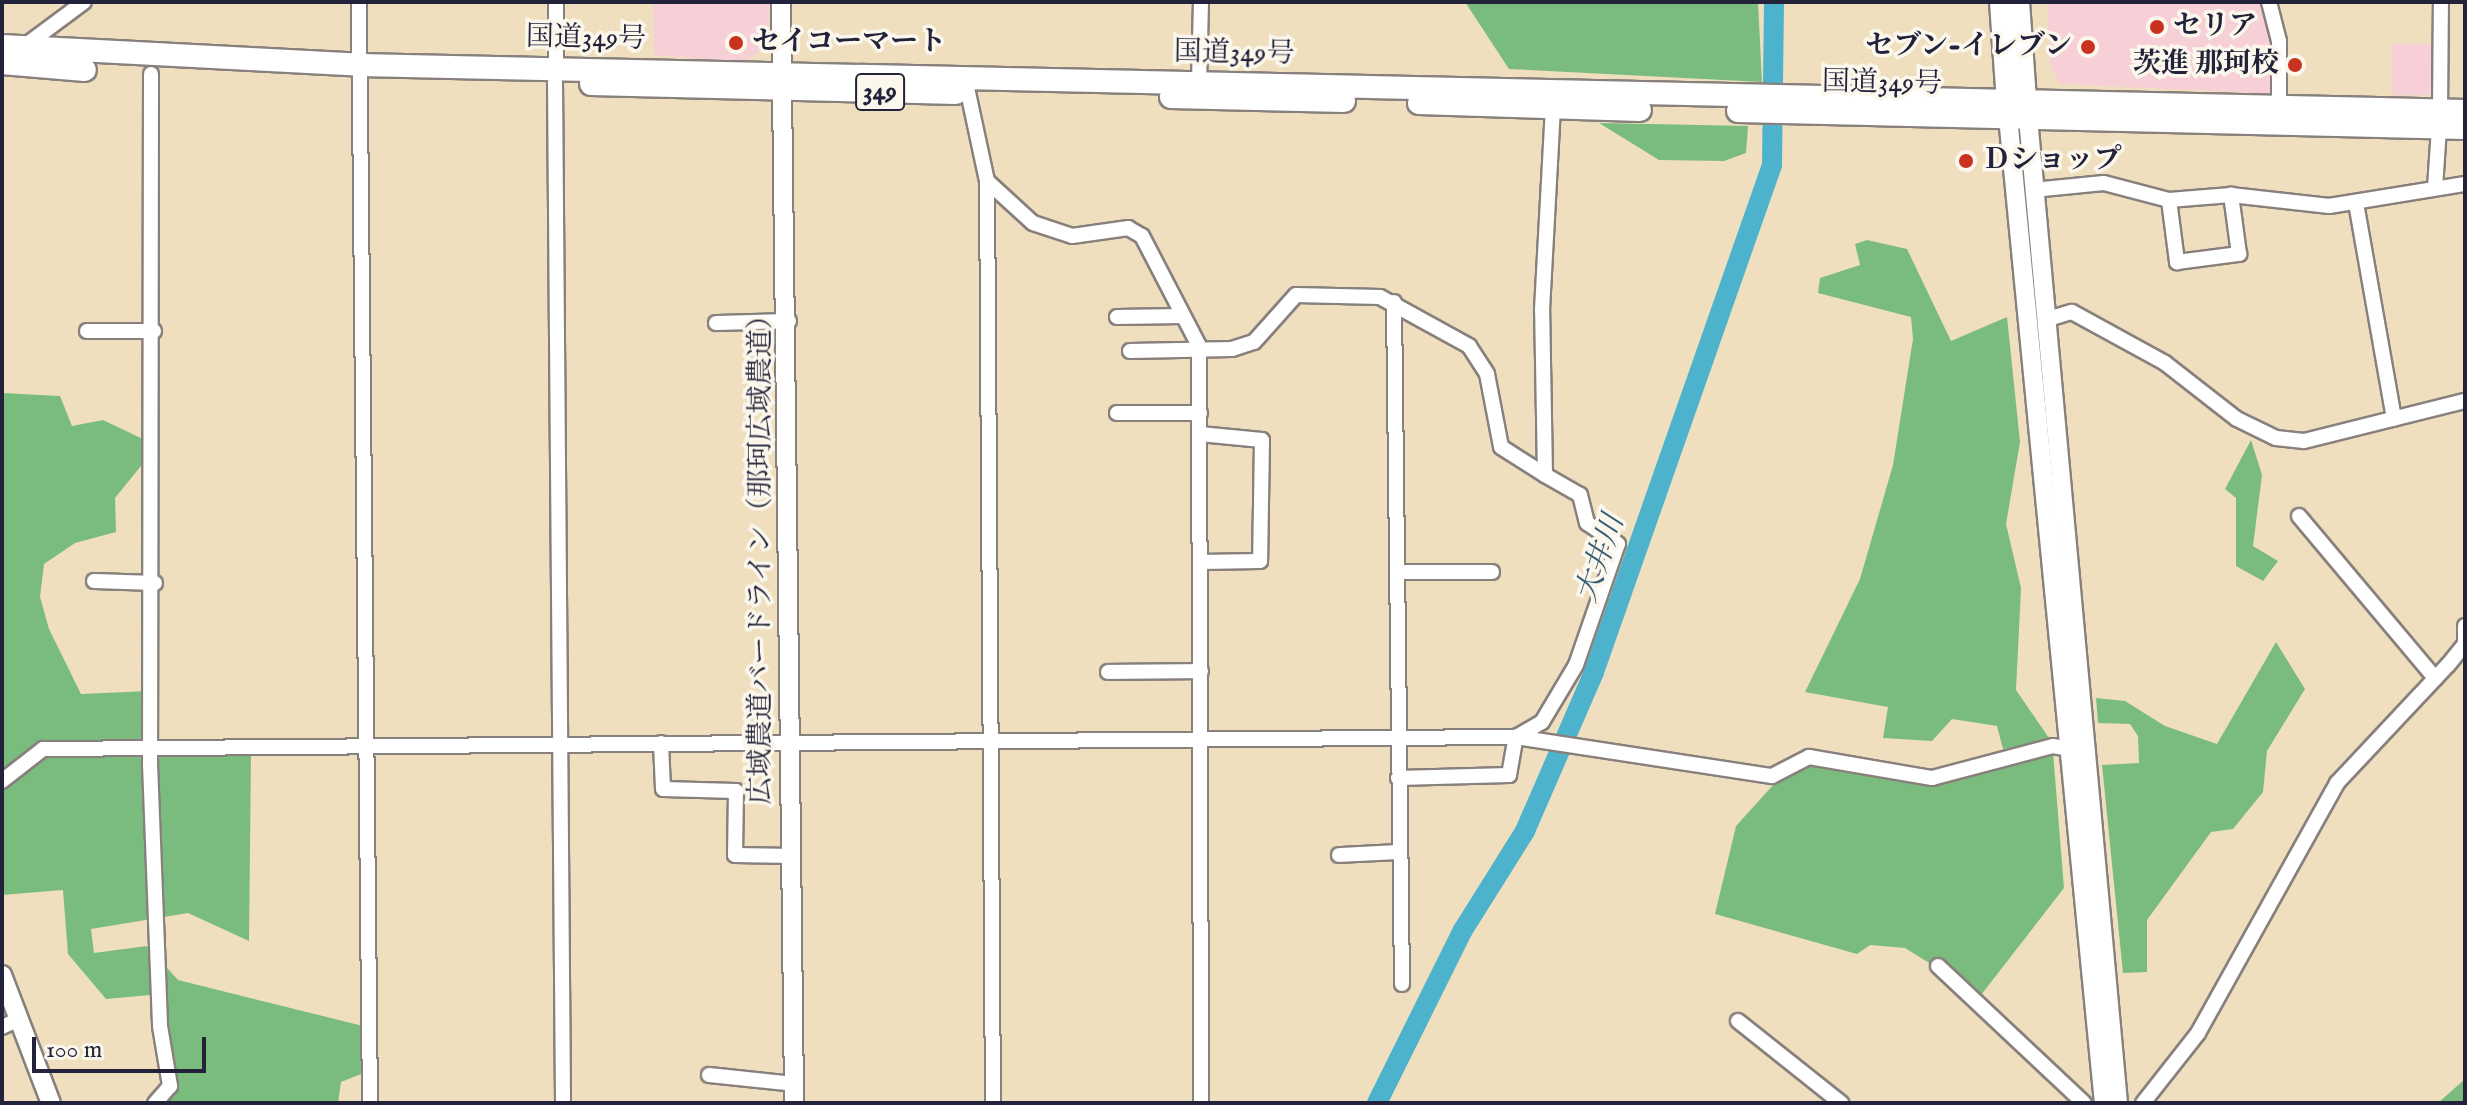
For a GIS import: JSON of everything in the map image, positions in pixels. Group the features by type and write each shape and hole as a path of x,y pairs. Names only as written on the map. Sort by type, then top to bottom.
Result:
{"highway":[{"name":"国道349号","path":"12,47 360,73"},
{"name":"国道349号","path":"2,63 151,74 555,75 966,86 1553,109 1791,104 2440,119 2465,111"},
{"name":"国道349号","path":"966,86 1199,83 1758,104"},
{"name":"国道349号","path":"2017,109 2279,107 2440,119 2465,128"}],"main road":[{"path":"2000,2 2017,109"},
{"path":"2017,109 2019,2"}],"street":[{"path":"2,63 12,47 84,2"},
{"path":"359,2 370,1103"},
{"path":"556,2 563,1103"},
{"name":"広域農道バードライン（那珂広域農道）","path":"781,2 789,321 794,1094"},
{"path":"1199,83 1201,2"},
{"path":"2269,2 2279,41 2279,107"},
{"path":"2435,188 2440,119 2441,2"},
{"path":"151,74 160,1026 170,1086 155,1103"},
{"path":"966,86 987,181 988,738 993,1103"},
{"path":"1545,475 1542,310 1553,109"},
{"path":"2017,109 2033,190 2045,320 2104,1103"},
{"path":"2017,109 2078,751 2118,1103"},
{"path":"987,181 1033,223 1072,236 1128,228 1142,236 1199,346 1201,1103"},
{"path":"2033,190 2104,183 2169,200 2231,195 2356,203 2465,184"},
{"path":"2169,200 2177,262 2239,254 2231,195"},
{"path":"2356,203 2394,419"},
{"path":"1130,351 1254,342 1296,295 1318,291 1394,302 1469,346 1487,374 1501,447 1580,495 1587,523 1618,544 1576,665 1542,722 1516,737 1509,775 1398,778"},
{"path":"1394,302 1396,852 1402,984"},
{"path":"2045,320 2072,312 2165,363 2237,419 2276,438 2304,441 2465,401"},
{"path":"1117,317 1182,316"},
{"path":"716,323 789,321"},
{"path":"87,331 154,331"},
{"path":"1117,413 1200,413"},
{"path":"1200,434 1262,440 1260,561 1200,562"},
{"path":"2299,516 2435,678"},
{"path":"1397,572 1492,572"},
{"path":"94,581 155,583"},
{"path":"2143,1103 2198,1033 2357,754 2435,678 2465,644 2465,626"},
{"path":"1108,672 1201,671"},
{"path":"2,781 43,749 988,738 1516,737 1772,776 1809,757 1932,778 2053,746 2078,751"},
{"path":"661,743 663,789 736,791 735,855 793,856"},
{"path":"1339,855 1396,852"},
{"path":"1938,966 2084,1103"},
{"path":"2,975 10,1023 51,1103"},
{"path":"1738,1021 1841,1103"},
{"path":"709,1075 794,1094"}],"shaded area":[{"path":"770,2 767,46 745,62 654,55 653,3"},
{"path":"2047,2 2266,2 2277,44 2277,94 2060,84 2050,63"},
{"path":"2392,44 2436,44 2436,95 2392,95"}],"green space":[{"path":"1465,2 1758,2 1762,82 1509,69"},
{"path":"1599,123 1748,126 1746,153 1724,161 1659,160"},
{"path":"1867,240 1907,249 1951,341 2007,317 2020,442 2006,524 2021,588 2016,690 2051,741 2003,749 1997,726 1952,719 1932,741 1883,738 1888,707 1805,692 1860,579 1893,465 1913,339 1911,317 1818,293 1820,278 1860,265 1855,244"},
{"path":"2,393 60,396 72,426 103,420 149,442 145,461 115,498 116,532 75,543 44,564 40,597 49,629 81,694 149,691 147,752 251,755 249,941 188,913 91,929 94,953 147,946 178,980 363,1026 366,1072 341,1082 338,1103 162,1103 177,1087 167,1008 150,995 106,999 68,954 63,890 2,895"},
{"path":"2251,440 2262,475 2253,546 2278,561 2263,581 2236,566 2236,498 2225,489"},
{"path":"2276,642 2305,689 2267,751 2263,792 2233,829 2211,832 2147,920 2147,972 2123,973 2102,765 2139,763 2138,736 2130,724 2098,723 2096,698 2125,701 2165,726 2217,744"},
{"path":"2053,752 2064,888 1981,995 1905,948 1870,945 1857,954 1715,914 1736,826 1786,771 1809,766 1941,784"},
{"path":"2465,1079 2465,1103 2438,1103"}],"waterway":[{"name":"大井川","path":"1377,1103 1463,930 1525,831 1594,672 1772,165 1774,2"}],"place":[{"name":"セリア","path":"2157,27"},
{"name":"セイコーマート","path":"736,43"},
{"name":"セブン-イレブン","path":"2088,47"},
{"name":"茨進 那珂校","path":"2295,65"},
{"name":"Ｄショップ","path":"1966,161"}]}
